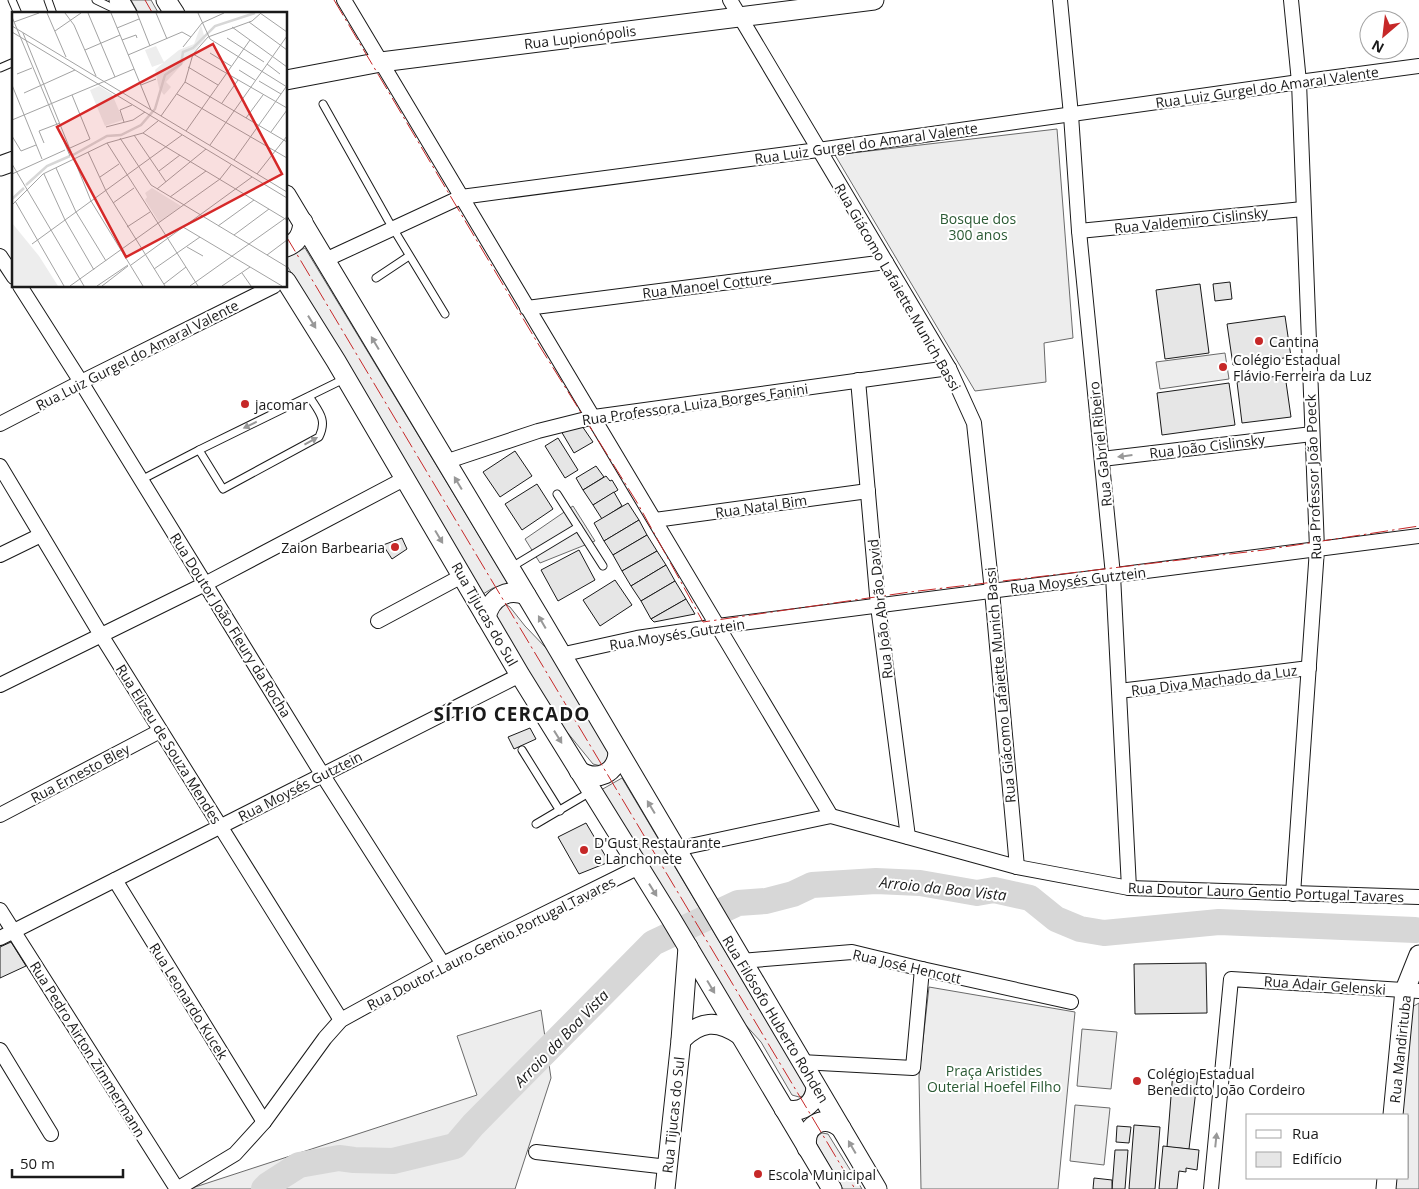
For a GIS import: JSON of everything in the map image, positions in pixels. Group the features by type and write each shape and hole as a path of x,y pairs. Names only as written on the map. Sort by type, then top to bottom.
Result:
{"main road":[{"path":"119,0 125,12"},
{"path":"166,0 174,12"},
{"name":"Rua Lupionópolis","path":"288,80 381,62 874,0"},
{"path":"0,166 12,162"},
{"path":"288,198 676,849"},
{"path":"288,246 298,240 303,228 303,222"},
{"name":"Rua Tijucas do Sul","path":"288,284 346,378 520,675 687,946 681,1040 666,1189"},
{"path":"486,617 490,605 500,596 512,592 526,595"},
{"path":"579,771 593,776 607,773 616,764 618,752"},
{"name":"Rua Filósofo Huberto Rohden","path":"676,849 877,1189"},
{"path":"687,946 832,1189"},
{"name":"Rua Mandirituba","path":"1393,1114 1419,955"},
{"name":"Rua Tijucas do Sul","path":"681,1040 691,1031 703,1025 716,1024 729,1027 740,1035"},
{"path":"784,1109 795,1111 806,1107 814,1098 816,1087"},
{"path":"807,1148 807,1136 813,1126 824,1121 836,1124 841,1128"}],"street":[{"path":"344,0 460,197 594,417 832,816"},
{"name":"Rua Giácomo Lafaiette Munich Bassi","path":"730,0 949,368 974,423 992,591 1017,867"},
{"name":"Rua Gabriel Ribeiro","path":"1060,0 1071,115 1079,231 1113,575 1129,888"},
{"name":"Rua Professor João Poeck","path":"1291,0 1298,82 1317,549 1293,894"},
{"name":"Rua Luiz Gurgel do Amaral Valente","path":"325,260 460,197 818,150 1419,66"},
{"name":"Rua Valdemiro Cislinsky","path":"1079,231 1303,209"},
{"path":"0,256 12,274"},
{"name":"Rua Manoel Cotture","path":"527,308 886,262"},
{"name":"Rua Doutor João Fleury da Rocha","path":"21,288 322,774 443,964"},
{"name":"Rua Luiz Gurgel do Amaral Valente","path":"0,424 270,288"},
{"name":"Rua Professora Luiza Borges Fanini","path":"445,462 538,431 594,417 949,368"},
{"name":"Rua João Abrão David","path":"858,380 878,606 908,837"},
{"name":"Rua João Cislinsky","path":"1102,459 1312,434"},
{"name":"Rua Elizeu de Souza Mendes","path":"0,466 160,731 341,1020"},
{"path":"0,685 205,584 404,478"},
{"name":"Rua Natal Bim","path":"655,520 868,491"},
{"path":"0,555 41,535"},
{"name":"Rua Moysés Gutztein","path":"560,655 637,638 718,626 1419,536"},
{"path":"378,621 462,576"},
{"name":"Rua Diva Machado da Luz","path":"1119,691 1308,668"},
{"name":"Rua Moysés Gutztein","path":"0,938 520,675"},
{"name":"Rua Ernesto Bley","path":"0,815 160,731"},
{"name":"Rua Doutor Lauro Gentio Portugal Tavares","path":"676,849 832,816 1017,867 1129,888 1419,897"},
{"name":"Rua Doutor Lauro Gentio Portugal Tavares","path":"177,1189 234,1154 264,1122 325,1038 341,1020 443,964 639,867"},
{"name":"Rua Leonardo Kucek","path":"115,880 264,1122"},
{"name":"Rua Pedro Airton Zimmermann","path":"0,910 177,1189"},
{"name":"Rua José Hencott","path":"741,961 852,952 1071,1002"},
{"path":"801,1062 913,1068 922,969"},
{"name":"Rua Adair Gelenski","path":"1211,1189 1231,979 1412,991"},
{"path":"0,1050 50,1134"},
{"path":"536,1152 668,1167"}],"lane":[{"path":"12,0 17,12"},
{"path":"48,0 52,12"},
{"path":"96,0 122,12"},
{"path":"0,68 12,63"},
{"path":"323,104 409,256 445,314"},
{"path":"376,278 409,256"},
{"path":"141,480 346,378"},
{"path":"199,450 223,489 319,436 323,420 310,396"},
{"path":"557,494 603,566"},
{"path":"510,568 578,526"},
{"path":"522,750 560,811"},
{"path":"536,824 592,791"}],"shaded area":[{"path":"131,0 151,0 158,12 138,12"},
{"name":"Bosque dos 300 anos","path":"1057,129 1073,338 1044,343 1046,382 975,391 835,155"},
{"path":"305,248 510,587 493,588 483,594 288,267 288,256"},
{"path":"1225,353 1229,379 1160,389 1156,362"},
{"path":"573,506 595,541 540,563 525,539"},
{"path":"503,603 510,607 548,650 611,755 611,759 601,766 593,764 558,721 494,617"},
{"path":"622,778 806,1087 803,1096 792,1095 761,1042 742,1021 601,790"},
{"name":"Praça Aristides Outerial Hoefel Filho","path":"929,987 1075,1012 1058,1189 921,1189 919,1076"},
{"path":"1419,1003 1419,1189 1392,1189 1393,1179 1409,1179 1409,1114 1399,1114 1412,1007"},
{"path":"541,1010 551,1078 515,1189 189,1189 477,1095 457,1036"},
{"path":"1082,1029 1117,1032 1111,1089 1077,1086"},
{"path":"1075,1105 1110,1108 1104,1165 1070,1161"},
{"path":"822,1133 828,1134 862,1189 843,1189 815,1141 816,1137"}],"building":[{"path":"1230,282 1232,299 1215,301 1213,284"},
{"path":"1200,284 1209,353 1165,359 1156,290"},
{"name":"Cantina","path":"1285,316 1291,357 1233,365 1227,324"},
{"path":"1285,375 1291,417 1242,423 1237,382"},
{"path":"1229,383 1235,425 1162,435 1157,393"},
{"path":"582,426 593,442 574,453 561,431"},
{"path":"558,438 578,470 565,478 545,446"},
{"path":"515,451 532,476 500,497 483,472"},
{"path":"596,466 604,477 583,490 576,478"},
{"path":"606,476 610,481 612,480 618,490 593,505 583,490"},
{"path":"537,484 553,509 522,530 505,504"},
{"path":"614,492 622,506 602,519 593,505"},
{"path":"628,503 639,520 604,541 594,523"},
{"path":"639,520 647,535 613,555 604,541"},
{"path":"647,535 657,551 622,571 613,555"},
{"name":"Zaion Barbearia","path":"402,538 407,549 392,559 383,545"},
{"path":"579,550 595,580 558,601 541,570"},
{"path":"657,551 666,565 631,586 622,571"},
{"path":"666,565 675,581 641,601 631,586"},
{"path":"615,580 632,605 600,626 583,600"},
{"path":"675,581 686,599 651,619 641,601"},
{"path":"686,599 695,614 654,622 651,619"},
{"path":"530,728 536,739 514,749 508,737"},
{"name":"D'Gust Restaurante e Lanchonete","path":"586,823 609,862 579,874 558,837"},
{"path":"11,942 26,966 0,978 0,947"},
{"path":"1206,963 1207,1013 1135,1014 1134,964"},
{"path":"1173,1071 1198,1073 1189,1149 1167,1147"},
{"path":"1134,1125 1160,1127 1155,1189 1129,1189"},
{"path":"1117,1126 1131,1127 1129,1143 1116,1142"},
{"path":"1163,1146 1199,1150 1197,1170 1186,1168 1186,1172 1179,1171 1177,1189 1159,1189"},
{"path":"1115,1150 1128,1150 1125,1189 1112,1189"},
{"path":"1094,1178 1112,1180 1112,1189 1093,1189"}],"waterway":[{"name":"Arroio da Boa Vista","path":"264,1189 299,1165 339,1158 393,1161 455,1146 473,1125 653,943 738,903 766,901 793,894 812,885 876,881 920,883 977,893 994,890 1030,898 1056,919 1080,929 1104,933 1219,922 1415,930"}],"power":[{"path":"145,0 152,12"},
{"path":"334,0 537,342 638,504 703,622 910,592 1264,550 1419,526"},
{"path":"288,239 855,1189"}],"place":[{"name":"Cantina","path":"1259,341"},
{"name":"Colégio Estadual Flávio Ferreira da Luz","path":"1223,367"},
{"name":"jacomar","path":"245,404"},
{"name":"Zaion Barbearia","path":"395,547"},
{"name":"D'Gust Restaurante e Lanchonete","path":"584,850"},
{"name":"Colégio Estadual Benedicto João Cordeiro","path":"1137,1081"},
{"name":"Escola Municipal","path":"758,1174"}],"district":[{"name":"SÍTIO CERCADO","path":"512,714"}]}
